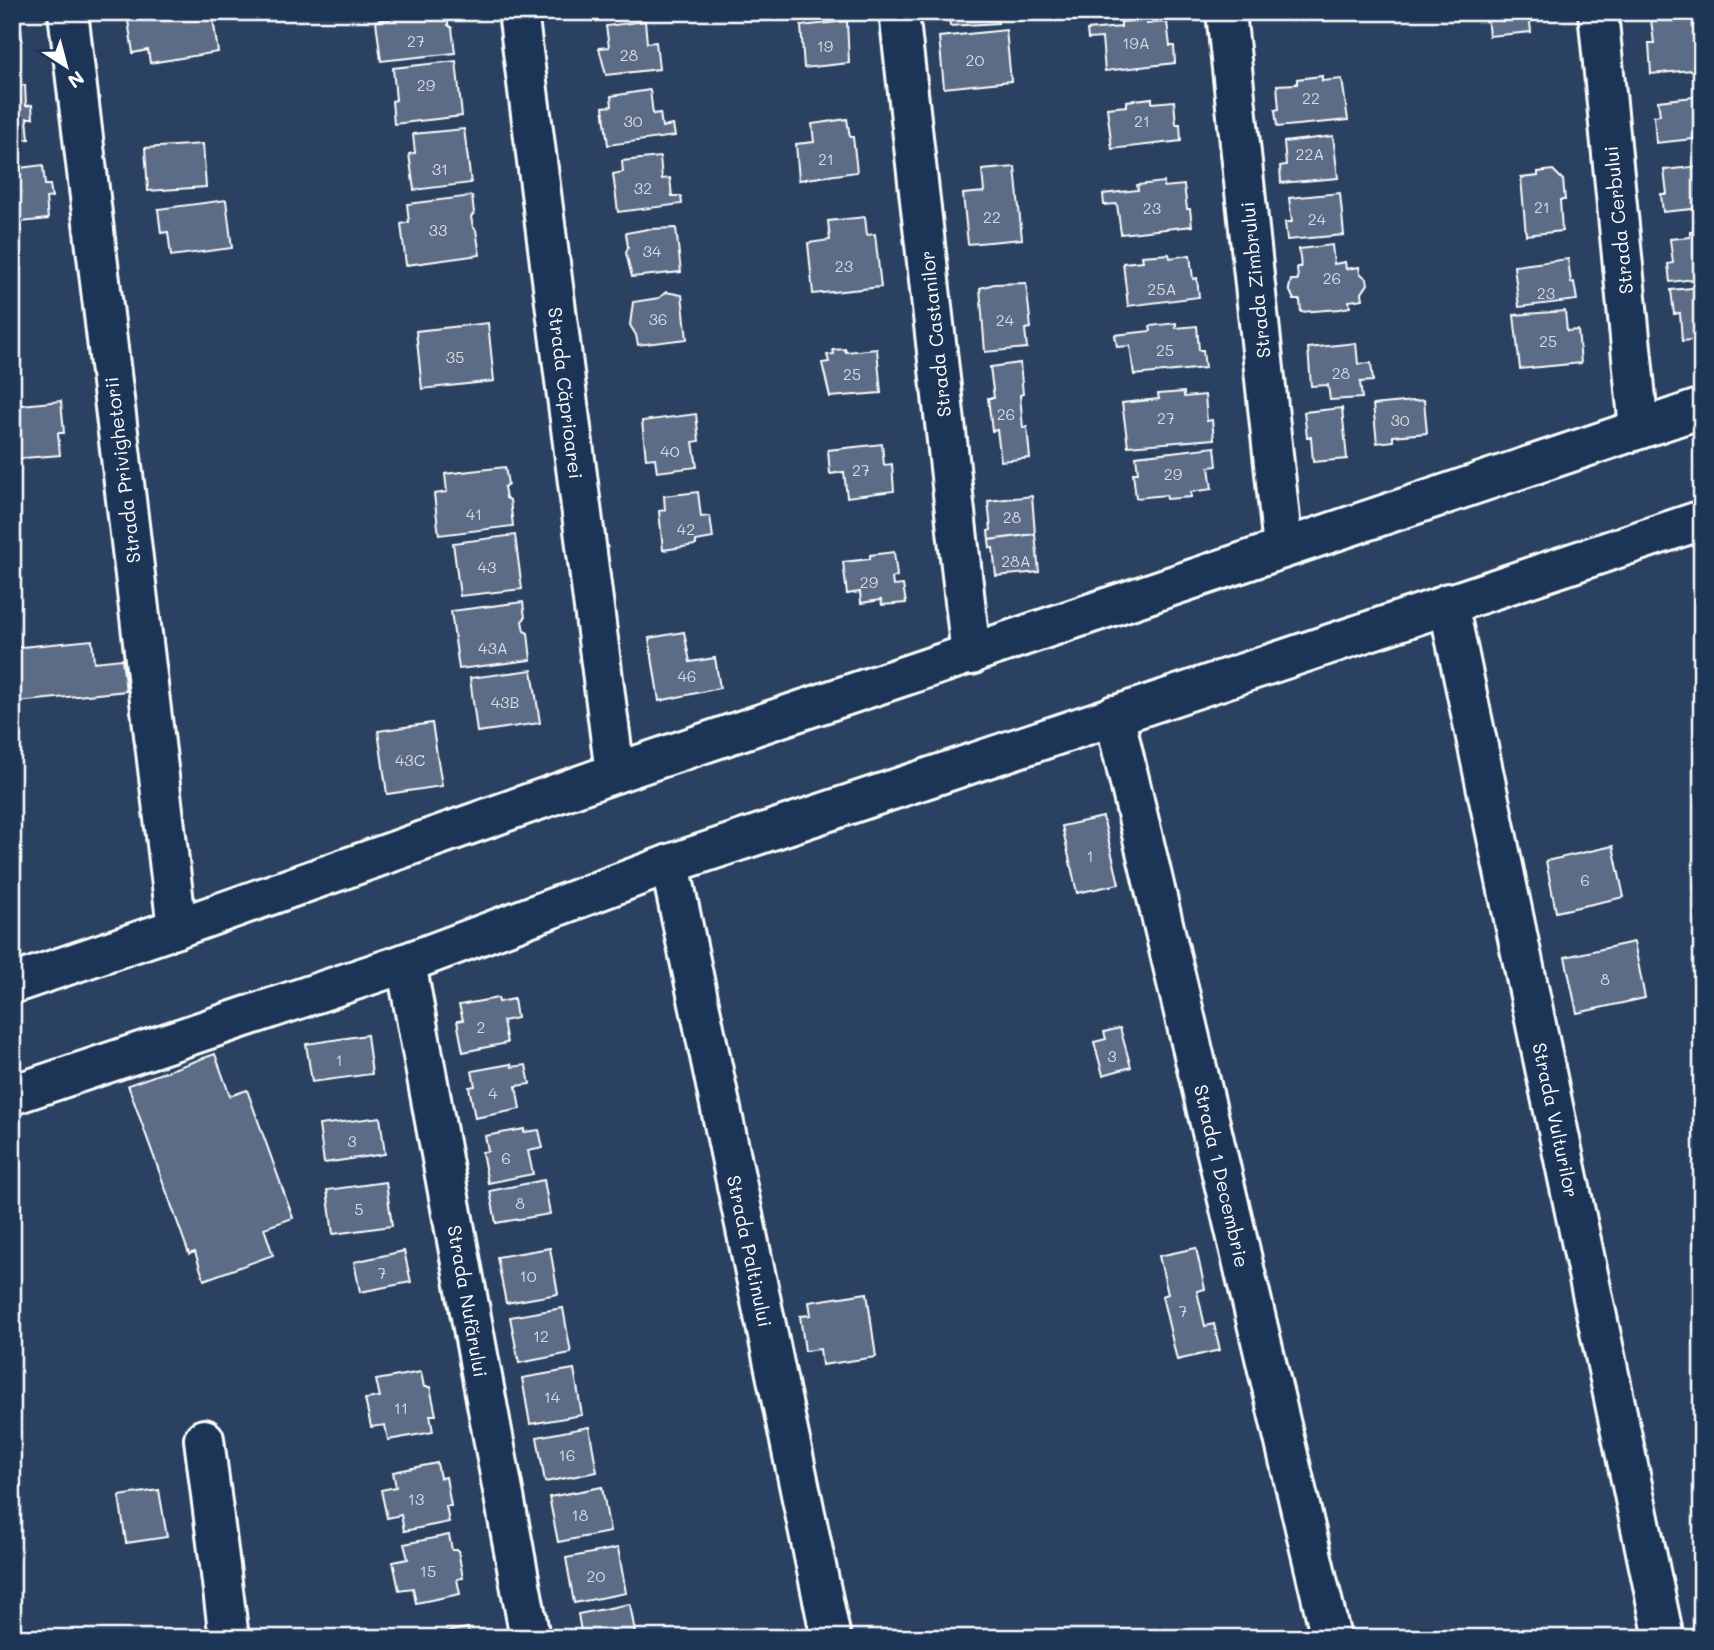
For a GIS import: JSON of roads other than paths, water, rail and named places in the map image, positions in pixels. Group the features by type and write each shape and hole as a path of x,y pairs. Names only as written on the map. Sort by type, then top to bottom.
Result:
{"street":[{"name":"Strada Privighetorii","path":"68,12 177,928"},
{"name":"Strada Căprioarei","path":"518,12 615,773"},
{"name":"Strada Castanilor","path":"899,12 971,655"},
{"name":"Strada Zimbrului","path":"1226,12 1283,548"},
{"name":"Strada Cerbului","path":"1598,12 1639,429"},
{"path":"12,984 615,773 1702,408"},
{"path":"12,1095 406,963 670,864 1702,520"},
{"name":"Strada Vulturilor","path":"1448,603 1664,1638"},
{"name":"Strada 1 Decembrie","path":"1114,715 1331,1638"},
{"name":"Strada Paltinului","path":"670,864 831,1638"},
{"name":"Strada Nufărului","path":"406,963 530,1638"},
{"path":"204,1439 229,1638"}]}
